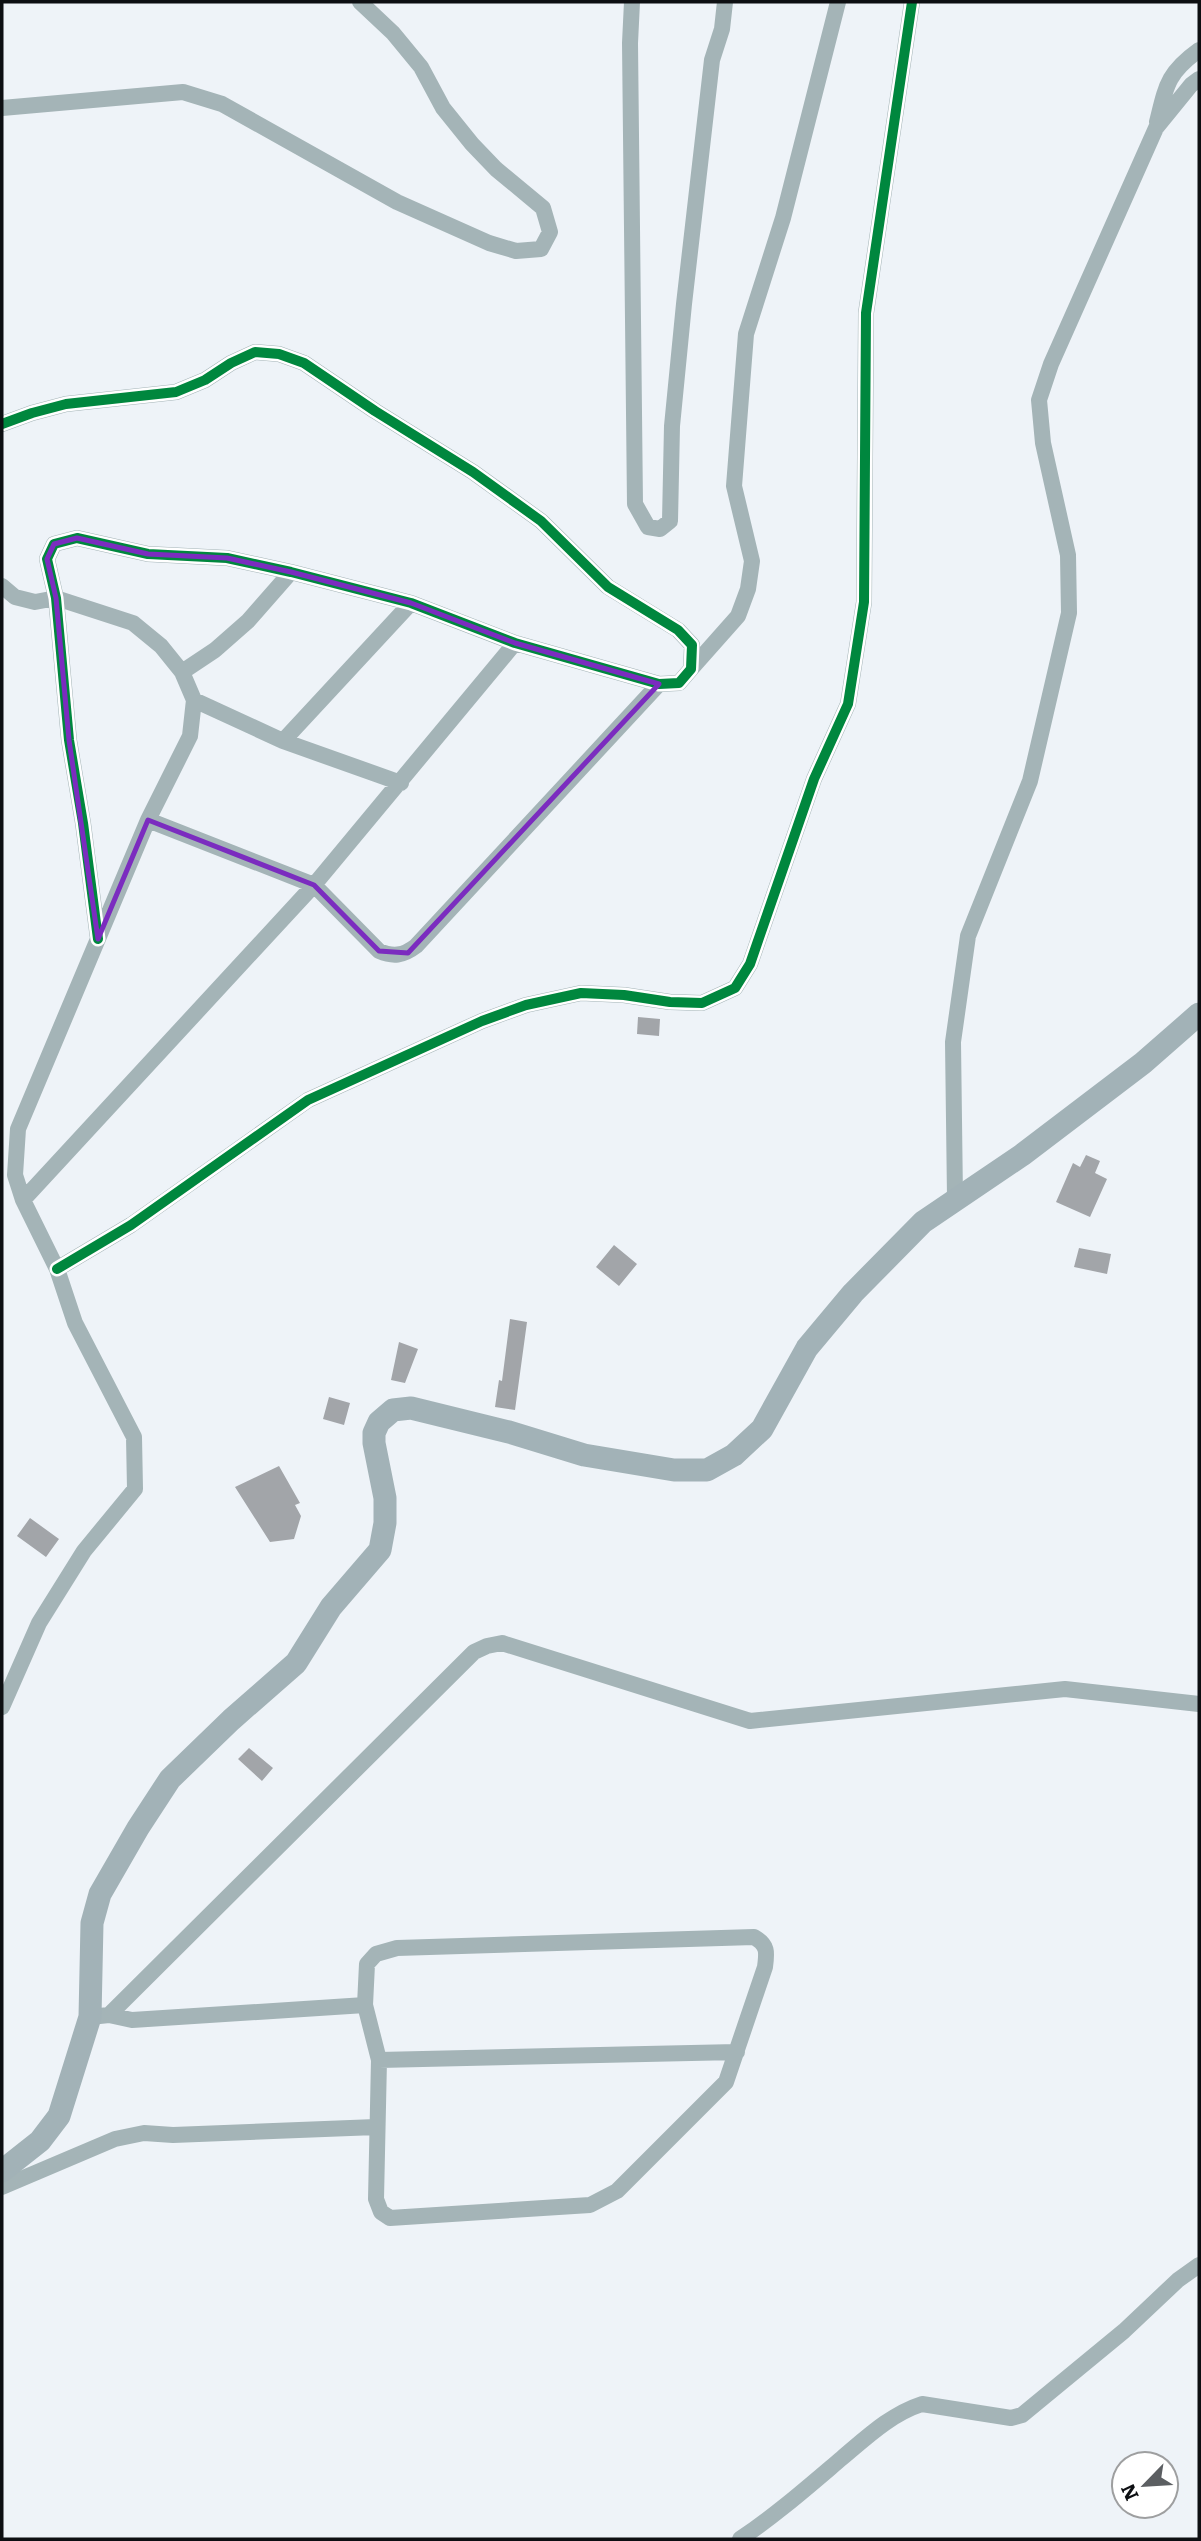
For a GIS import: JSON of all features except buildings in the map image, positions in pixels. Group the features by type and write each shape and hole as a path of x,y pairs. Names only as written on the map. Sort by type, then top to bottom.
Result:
{"main road":[{"path":"2,2171 40,2141 59,2116 99,2016 92,1923 100,1894 138,1828 170,1779 296,1663 331,1607 380,1550 385,1523 385,1498 374,1443 374,1433 379,1422 393,1410 411,1408 509,1432 584,1455 674,1470 707,1470 734,1455 762,1429 807,1348 908,1235 955,1198 1022,1155 1143,1063 1199,1014"}],"street":[{"path":"2,108 183,92 222,104 397,202 489,243 516,251 541,249 550,232 542,208 472,145 443,108 421,67 393,33 360,2"},
{"path":"632,2 635,504 648,527 660,529 670,521 672,426 684,303 712,60 722,29 725,2"},
{"path":"98,939 69,740 56,598 47,559 54,544 77,538 148,554 228,558 291,572 411,603 515,643 659,684 679,683 738,616 748,589 752,561 734,486 746,334 783,218 838,2"},
{"path":"57,1269 131,1225 308,1100 482,1021 526,1005 581,993 702,1003 735,988 750,964 814,779 848,704 864,602 866,313 912,2"},
{"path":"955,1198 953,1042 968,936 1030,781 1069,613 1068,555 1043,443 1039,400 1051,364 1156,128 1166,84 1181,63 1199,50"},
{"path":"1156,128 1199,79"},
{"path":"2,425 66,404 176,393 255,352 291,358 462,464 541,520 608,587 678,631 692,645 691,669"},
{"path":"182,672 215,650 248,621 291,572"},
{"path":"2,586 15,597 35,602 56,598 133,623 161,646 182,672 194,700 190,736 148,820 18,1129 15,1175 23,1200 57,1269 75,1323 134,1437 135,1489 84,1551 39,1623 2,1707"},
{"path":"283,741 411,603"},
{"path":"23,1200 314,885 515,643"},
{"path":"148,820 314,885 379,951 390,956 408,953 659,684"},
{"path":"194,700 283,741 401,783"},
{"path":"99,2016 474,1652 487,1646 502,1643 750,1721 1065,1689 1199,1704"},
{"path":"754,1937 764,1942 767,1951 765,1967 726,2082 617,2191 590,2205 390,2218 381,2212 376,2199 379,2060 365,2006 367,1964 376,1954 397,1948 754,1937"},
{"path":"99,2016 132,2020 365,2006"},
{"path":"379,2060 737,2052"},
{"path":"2,2187 115,2139 144,2133 173,2135 376,2127"},
{"path":"740,2539 764,2524 879,2427 909,2408 922,2404 1011,2418 1022,2415 1124,2332 1178,2280 1199,2265"}],"highlighted area":[{"path":"77,538 148,554 227,558 291,572 411,603 515,643 659,684 408,953 379,951 314,885 148,820 98,939 69,740 56,598 47,559 54,544"}],"cycle path":[{"path":"57,1269 131,1225 308,1100 482,1021 526,1005 581,993 702,1003 735,988 750,964 814,779 848,704 864,602 866,313 912,2"},
{"path":"2,424 66,404 176,392 205,380 231,363 255,352 279,354 304,363 473,472 541,521 608,587 678,630 692,645 691,669 679,683 659,684 515,643 411,603 291,572 227,558 148,554 77,538 54,544 47,559 56,598 69,740 98,939"}]}
